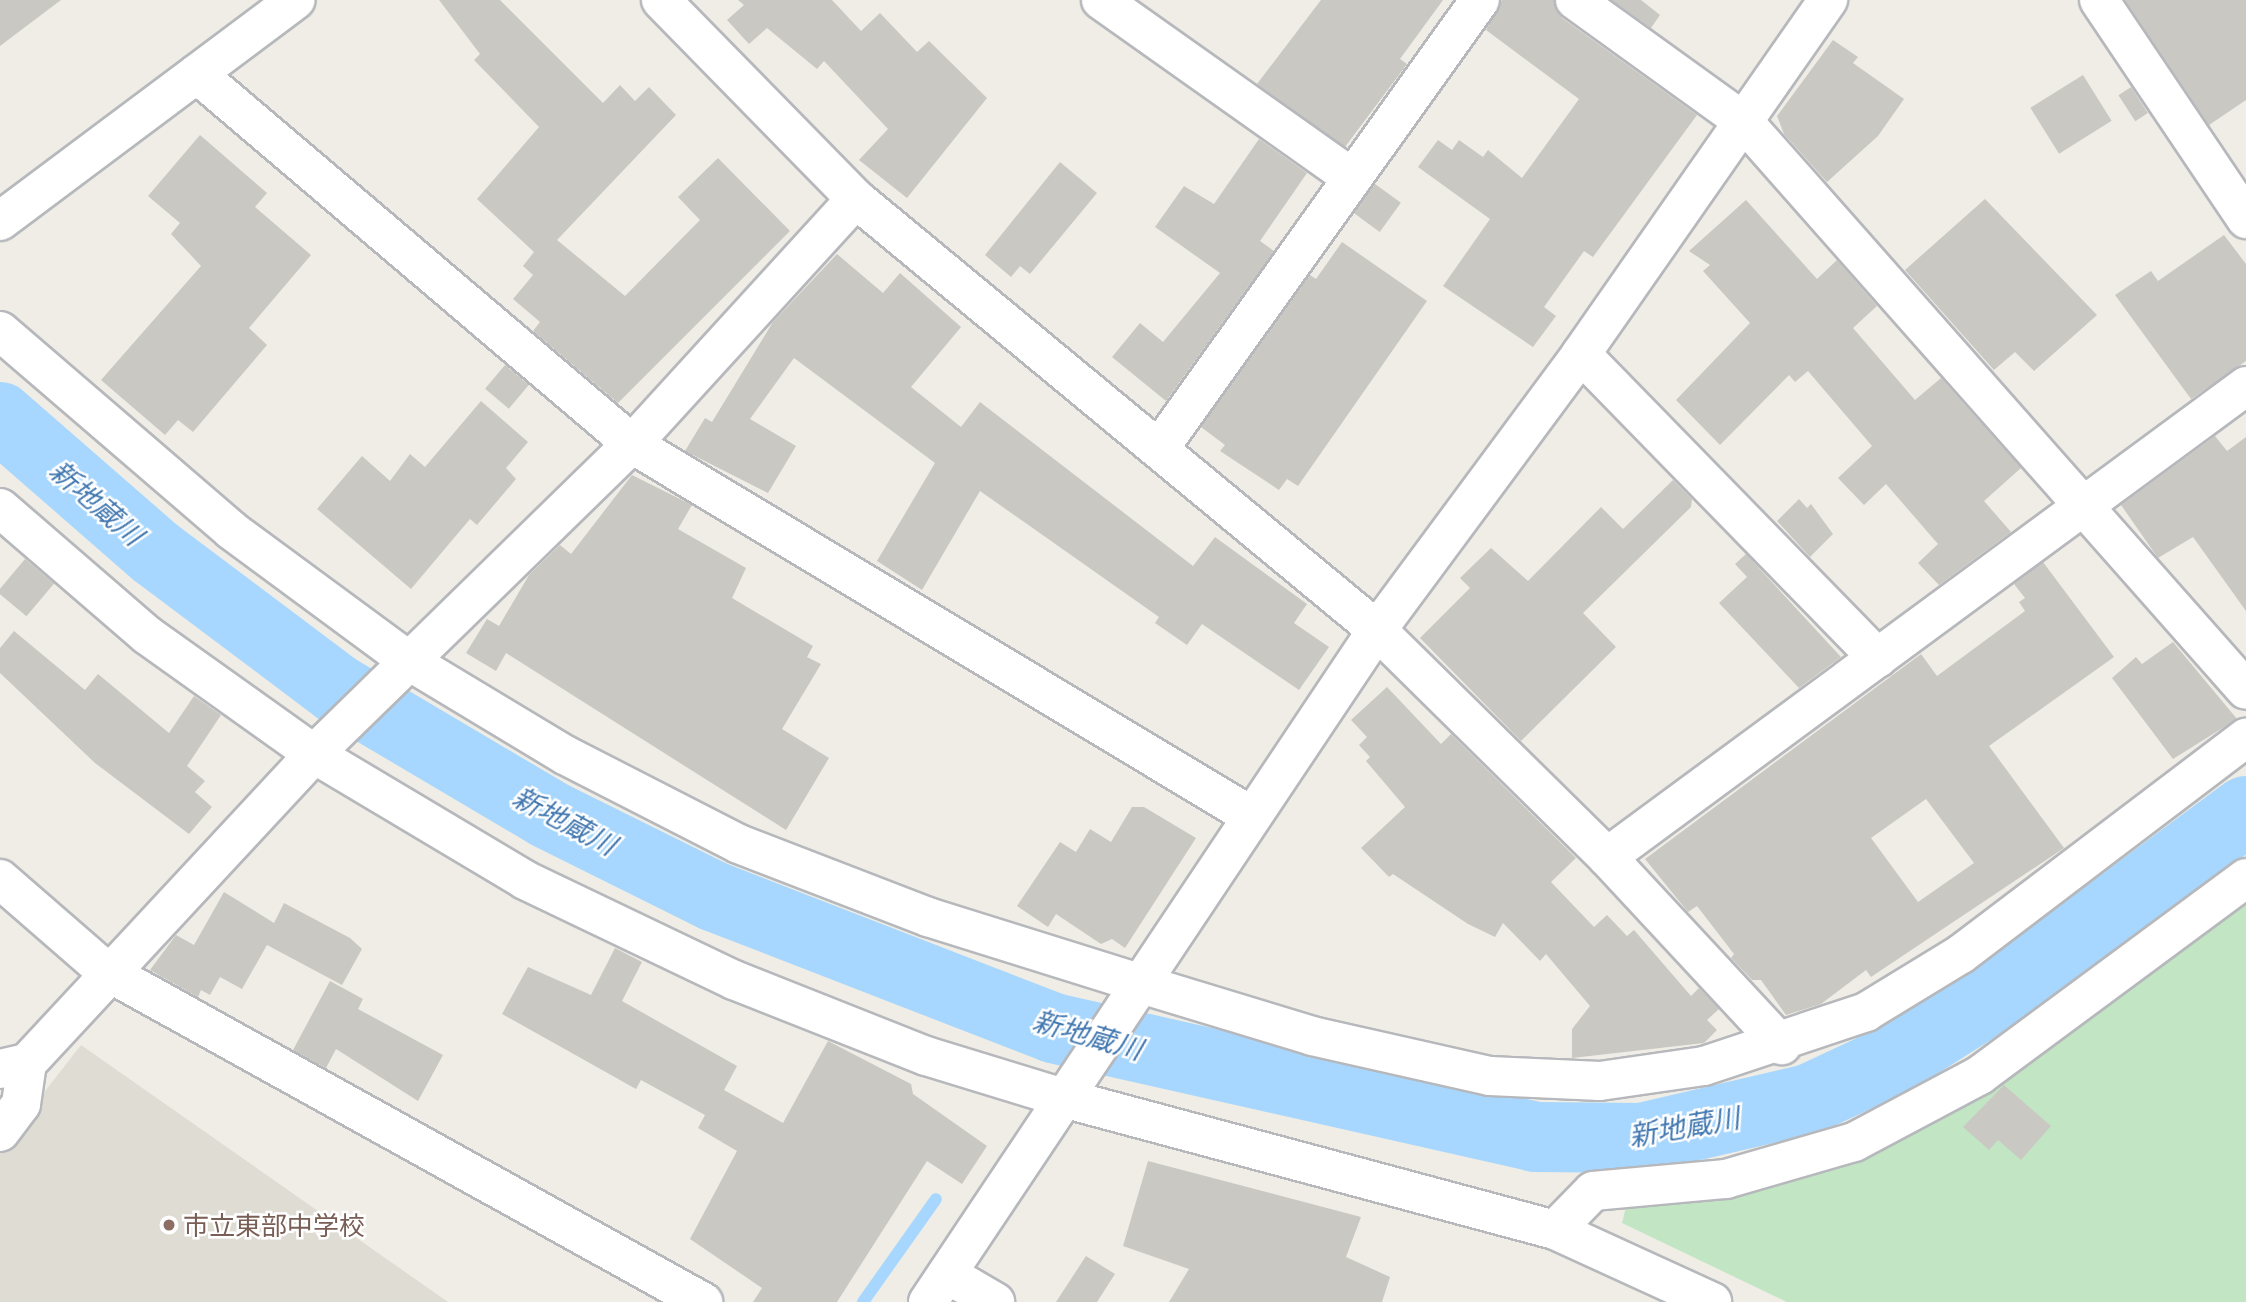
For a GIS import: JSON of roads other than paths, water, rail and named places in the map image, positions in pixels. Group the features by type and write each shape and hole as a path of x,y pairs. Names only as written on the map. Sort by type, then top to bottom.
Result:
{"street":[{"path":"0,221 295,0"},
{"path":"661,0 856,199 1161,446 1377,630 1608,857 1782,1045"},
{"path":"1101,0 1352,178"},
{"path":"1161,446 1480,0"},
{"path":"1575,0 1742,121 2246,690"},
{"path":"995,1302 937,1288 1131,994 1377,630 1581,354 1828,0"},
{"path":"2099,0 2246,219"},
{"path":"197,74 632,444 1251,816"},
{"path":"0,1132 21,1104 14,1066 325,743 632,444 856,199"},
{"path":"0,331 400,671 739,844 1131,994 1490,1076 1600,1081 1704,1066 1782,1045 1866,1012 1961,954 2246,737"},
{"path":"1581,354 1878,658"},
{"path":"1608,857 2086,507 2246,386"},
{"path":"0,508 148,635 325,743 525,880 734,980 926,1056 1072,1085 1555,1230 1712,1302"},
{"path":"1555,1230 1593,1191 1726,1179 1854,1142 1980,1075 2246,878"},
{"path":"0,879 106,971 703,1302"}],"waterway":[{"name":"新地蔵川","path":"0,417 156,553 337,689 548,814 713,896 1053,1028 1535,1137 1641,1138 1809,1099 1897,1058 2004,990 2246,811"},
{"path":"863,1302 936,1199"}],"place":[{"name":"市立東部中学校","path":"169,1225"}]}
